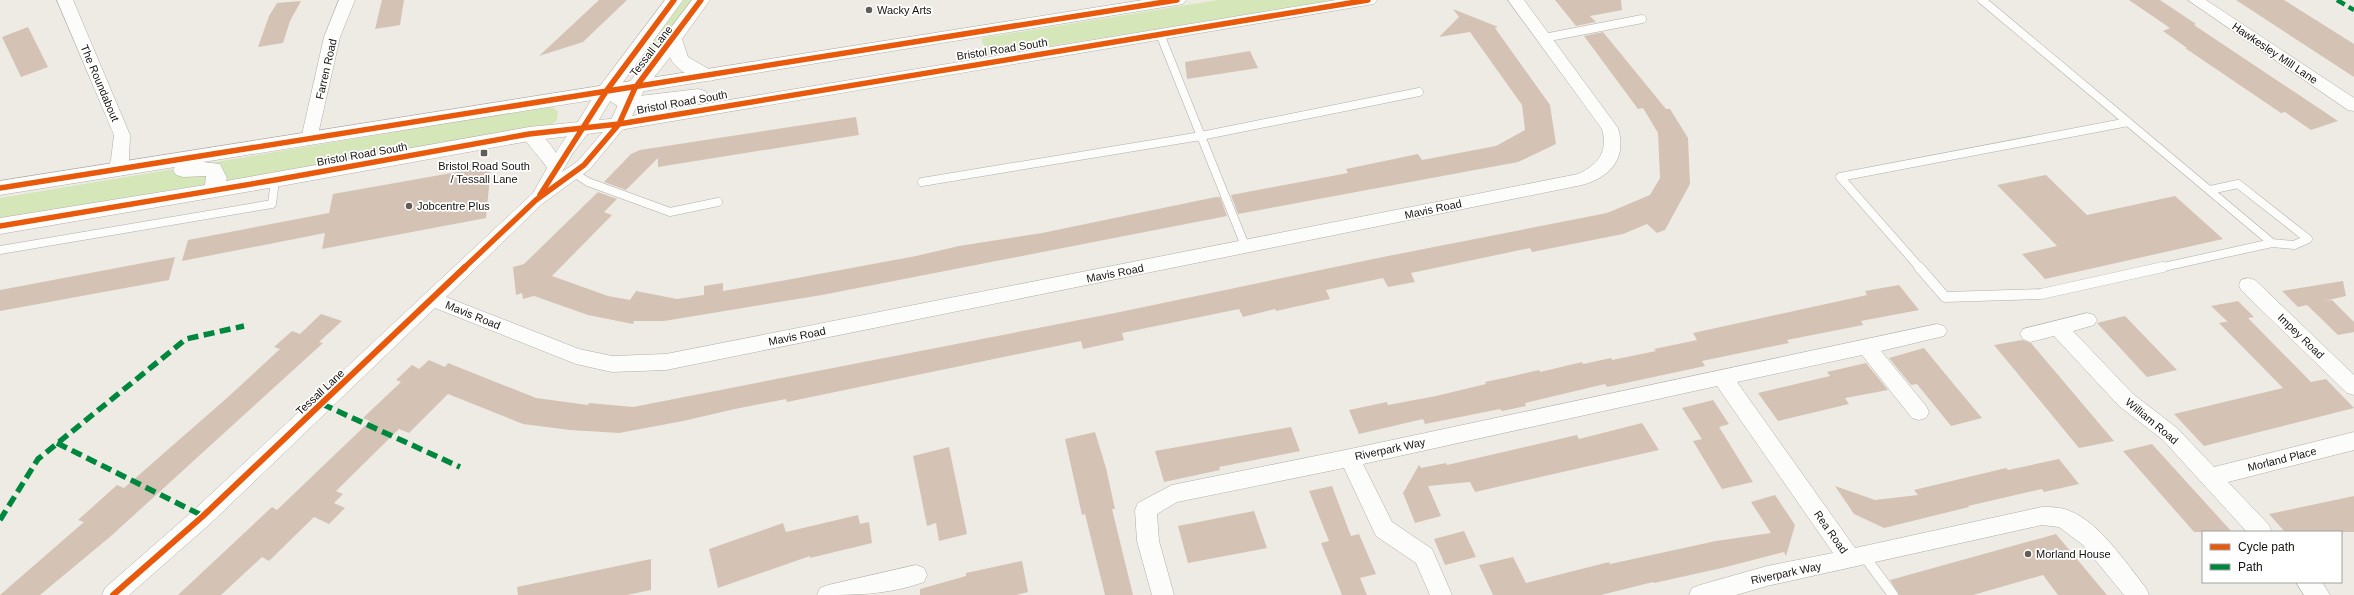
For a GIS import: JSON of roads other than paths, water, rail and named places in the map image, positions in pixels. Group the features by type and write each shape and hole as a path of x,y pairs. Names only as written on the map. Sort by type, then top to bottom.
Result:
{"main road":[{"name":"Tessall Lane","path":"584,128 607,90 674,0"},
{"name":"Tessall Lane","path":"619,124 631,96 701,0"},
{"name":"Bristol Road South","path":"631,96 707,76 1145,2 1177,0"},
{"name":"Bristol Road South","path":"0,226 275,180 529,134 619,124 923,72 1368,0"},
{"path":"673,39 680,60 707,76"},
{"path":"876,48 928,49 955,46 966,51 974,58 974,64"},
{"path":"0,188 607,90 631,96 881,68 923,72"},
{"path":"116,169 133,178 197,168 212,169 217,178 214,190"}],"street":[{"name":"The Roundabout","path":"65,0 122,135 120,160 116,169"},
{"name":"Farren Road","path":"309,139 332,37 347,0"},
{"name":"Mavis Road","path":"433,299 576,356 612,364 666,362 1246,248 1582,179 1595,174 1610,158 1615,148 1610,128 1516,0"},
{"name":"Hawkesley Mill Lane","path":"2196,0 2354,106"},
{"name":"Tessall Lane","path":"113,595 203,516 536,200 584,165 619,124"},
{"name":"Tessall Lane","path":"536,200 567,149 584,128"},
{"path":"529,134 545,150 556,168"},
{"name":"Impey Road","path":"2248,286 2354,386"},
{"path":"2030,334 2087,320"},
{"name":"William Road","path":"2058,328 2126,400 2170,434 2260,531"},
{"path":"1722,378 1937,331"},
{"path":"1866,346 1919,412"},
{"name":"Riverpark Way","path":"1163,595 1148,542 1146,510 1172,494 1350,458 1722,378"},
{"name":"Rea Road","path":"1722,378 1857,558 2042,516 2064,518 2091,538 2138,595"},
{"name":"Morland Place","path":"2210,477 2354,441"},
{"path":"1350,458 1384,530 1424,556 1441,595"},
{"name":"Riverpark Way","path":"1700,595 1767,576 1857,558"},
{"path":"828,595 889,589 916,574"},
{"path":"2308,583 2319,595"}],"lane":[{"path":"1982,0 2272,242 2283,246 2294,245 2308,239 2238,184 2210,190"},
{"path":"1544,38 1642,19"},
{"path":"1160,34 1246,248"},
{"path":"922,182 1201,136 1419,92"},
{"path":"2128,122 1840,177 1945,297 2041,294 2272,242"},
{"path":"574,173 588,182 670,212 718,202"},
{"path":"0,250 272,204 275,180"},
{"path":"1857,558 1892,595"}],"place":[{"name":"Wacky Arts","path":"869,10"},
{"name":"Bristol Road South / Tessall Lane","path":"484,153"},
{"name":"Jobcentre Plus","path":"409,206"},
{"name":"Morland House","path":"2028,554"}]}
